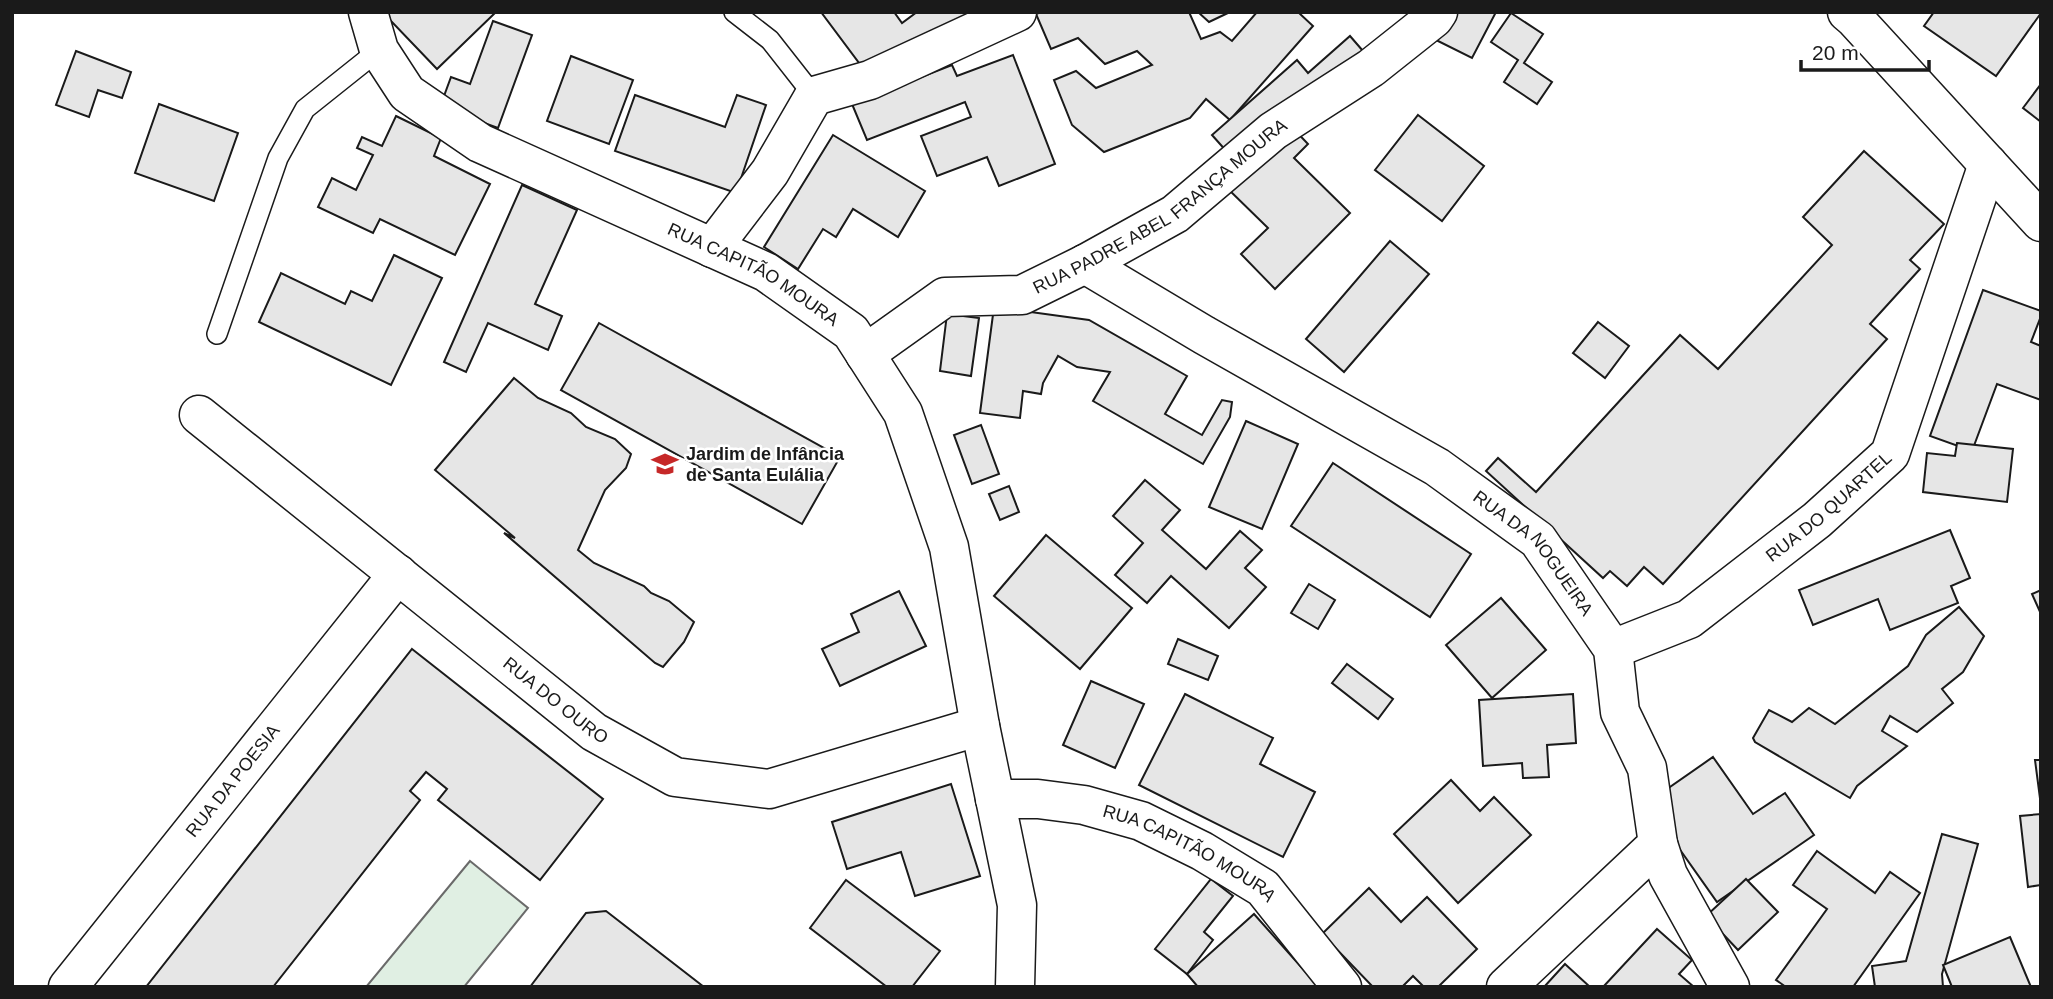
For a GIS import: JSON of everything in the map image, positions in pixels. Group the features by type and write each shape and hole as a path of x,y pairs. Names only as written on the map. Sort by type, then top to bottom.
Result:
{"street":[{"name":"RUA CAPITÃO MOURA","path":"368,12 379,50 407,93 480,143 765,272 851,332 903,413 949,547 980,726 1017,905 1015,987"},
{"path":"712,248 769,172 814,96 870,80 1017,12"},
{"name":"RUA PADRE ABEL FRANÇA MOURA","path":"865,354 945,297 1022,295 1175,214 1273,131 1371,68 1438,12"},
{"path":"1847,12 2041,222"},
{"name":"RUA DO QUARTEL","path":"1613,649 1689,619 1818,520 1890,454 1988,164"},
{"name":"RUA DA NOGUEIRA","path":"1085,264 1437,467 1538,540 1613,649 1620,712 1647,768 1658,844 1668,875 1730,987"},
{"name":"RUA DO OURO","path":"199,415 594,732 675,777 769,789 980,726"},
{"name":"RUA DA POESIA","path":"68,987 398,574"},
{"name":"RUA CAPITÃO MOURA","path":"995,799 1038,799 1084,805 1141,821 1202,851 1263,888 1342,987"},
{"path":"1506,987 1658,844"}],"lane":[{"path":"734,12 771,40 814,96"},
{"path":"217,334 278,158 305,109 379,50"}],"green space":[{"path":"470,861 528,908 464,987 366,987"}],"building":[{"path":"387,12 496,12 437,69 390,20"},
{"path":"821,12 894,12 902,23 917,12 995,12 883,95"},
{"path":"1189,12 1201,39 1220,32 1232,41 1257,12 1298,12 1313,26 1230,120 1206,99 1190,118 1104,152 1072,125 1054,80 1076,71 1096,88 1152,65 1137,51 1105,64 1078,38 1051,49 1036,14"},
{"path":"1198,12 1230,12 1209,22"},
{"path":"1451,12 1496,12 1472,58 1436,40"},
{"path":"1934,12 2041,13 1996,76 1924,26"},
{"path":"1511,13 1543,34 1524,63 1552,82 1537,104 1504,82 1518,60 1491,42"},
{"path":"493,21 532,35 498,128 440,107 451,77 470,84"},
{"path":"1350,36 1363,51 1236,162 1212,135 1297,60 1308,73"},
{"path":"76,51 131,72 122,98 98,90 89,117 56,105"},
{"path":"1013,55 1055,164 999,186 987,157 937,176 921,136 971,117 965,102 867,140 852,104 952,65 957,76"},
{"path":"571,56 633,80 609,144 547,121"},
{"path":"2041,84 2041,122 2023,108"},
{"path":"635,95 725,127 737,95 766,105 736,193 615,151"},
{"path":"159,104 238,133 214,201 135,173"},
{"path":"1418,115 1484,166 1442,221 1375,170"},
{"path":"396,116 441,138 434,156 490,184 455,255 380,219 373,233 318,207 332,178 356,190 373,155 357,148 362,137 382,146"},
{"path":"1289,124 1308,144 1294,158 1350,213 1275,289 1241,254 1268,228 1226,187"},
{"path":"833,135 925,191 898,237 853,209 836,237 823,229 798,269 764,247"},
{"path":"1864,151 1944,224 1910,260 1920,269 1870,324 1887,339 1663,584 1644,567 1627,586 1610,571 1603,578 1486,471 1498,458 1536,492 1680,335 1718,369 1832,245 1803,217"},
{"path":"522,185 577,210 535,304 562,316 548,350 488,323 466,372 444,362"},
{"path":"1390,241 1429,274 1344,372 1306,339"},
{"path":"394,255 442,278 391,385 259,322 281,273 345,304 351,291 372,301"},
{"path":"1983,290 2041,311 2031,342 2041,346 2041,400 1997,384 1972,451 1930,436"},
{"path":"994,307 1089,320 1187,376 1165,414 1202,435 1222,400 1232,402 1230,417 1203,464 1093,401 1110,372 1077,367 1058,356 1043,383 1041,394 1023,391 1020,418 980,413"},
{"path":"947,314 979,318 971,376 940,371"},
{"path":"1598,322 1629,346 1605,378 1573,353"},
{"path":"599,323 840,457 802,524 561,390"},
{"path":"514,378 538,398 571,413 586,427 615,439 631,454 626,468 605,490 578,550 594,563 669,601 694,622 684,642 663,667 504,533 515,538 435,470"},
{"path":"1246,421 1298,444 1262,529 1209,507"},
{"path":"981,425 999,474 972,484 954,435"},
{"path":"1957,443 2013,449 2007,502 1923,492 1927,453 1955,456"},
{"path":"1333,463 1471,554 1430,617 1291,526"},
{"path":"1145,480 1180,510 1162,530 1206,569 1240,531 1262,550 1245,568 1266,587 1229,628 1171,576 1147,603 1115,575 1143,543 1113,516"},
{"path":"1009,486 1019,512 1000,520 989,494"},
{"path":"1950,530 1970,578 1951,586 1958,603 1890,630 1878,599 1813,625 1799,590"},
{"path":"1046,535 1132,608 1080,669 994,596"},
{"path":"1309,584 1335,600 1318,629 1291,613"},
{"path":"2041,590 2041,614 2032,594"},
{"path":"899,591 926,646 840,686 822,649 859,632 851,614"},
{"path":"1501,598 1546,650 1492,698 1446,645"},
{"path":"1959,607 1984,636 1963,672 1942,689 1953,703 1917,732 1890,716 1882,731 1907,746 1857,786 1850,798 1755,742 1753,738 1769,710 1792,722 1809,708 1835,724 1908,666 1926,635"},
{"path":"1178,639 1218,656 1208,680 1168,664"},
{"path":"412,649 603,799 540,880 438,800 447,789 426,772 410,791 420,800 273,987 146,987"},
{"path":"1347,664 1393,699 1378,719 1332,683"},
{"path":"1091,681 1144,704 1115,768 1063,745"},
{"path":"1185,694 1273,738 1260,764 1315,792 1283,857 1139,785"},
{"path":"1573,694 1576,743 1547,745 1549,777 1523,778 1522,763 1483,766 1479,700"},
{"path":"1713,757 1753,814 1785,793 1814,835 1717,902 1647,803"},
{"path":"2035,760 2041,760 2041,806"},
{"path":"1451,780 1480,811 1494,797 1531,835 1458,903 1394,834"},
{"path":"951,784 980,876 915,896 901,852 847,869 832,822"},
{"path":"2041,814 2041,885 2028,887 2020,816"},
{"path":"1942,834 1978,844 1942,974 1943,987 1875,987 1872,966 1906,961"},
{"path":"1817,851 1875,893 1890,872 1920,893 1853,987 1786,987 1776,980 1827,909 1793,885"},
{"path":"1211,879 1233,896 1204,932 1213,940 1187,974 1155,949"},
{"path":"1746,879 1778,912 1738,950 1706,916"},
{"path":"846,880 940,951 912,987 887,987 810,928"},
{"path":"1369,888 1401,922 1427,897 1477,949 1438,987 1424,987 1413,976 1402,987 1373,987 1322,934"},
{"path":"606,911 704,987 530,987 586,913"},
{"path":"1254,914 1319,987 1198,987 1187,974"},
{"path":"1657,929 1692,960 1679,974 1694,987 1603,987"},
{"path":"2010,937 2031,987 1952,987 1943,965"},
{"path":"1565,964 1590,987 1544,987"}],"place":[{"name":"Jardim de Infância de Santa Eulália","path":"665,464"}]}
